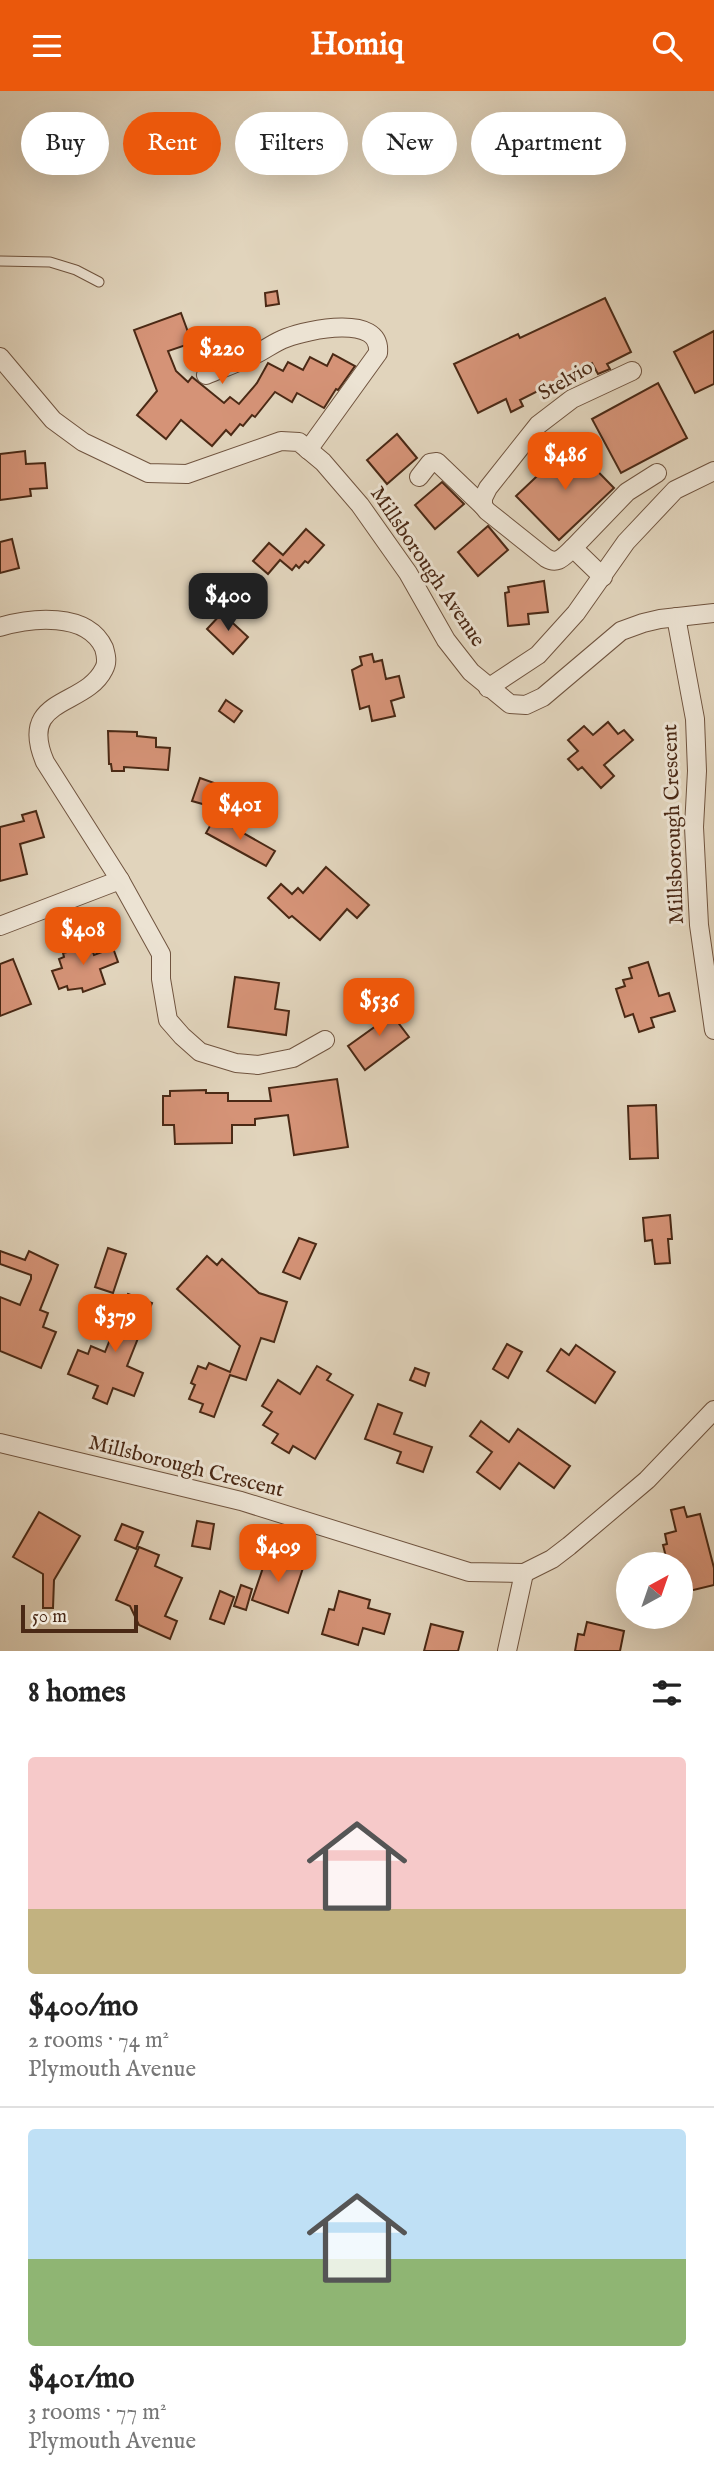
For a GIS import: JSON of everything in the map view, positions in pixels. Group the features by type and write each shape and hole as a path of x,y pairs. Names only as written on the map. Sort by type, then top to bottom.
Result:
{"street":[{"path":"0,357 53,421 83,442 148,473 187,474 281,441 299,442 308,450 377,353 379,344 374,336 366,331 350,328 312,330 282,339 258,353 206,375"},
{"name":"Stelvio","path":"483,506 483,498 488,488 538,425 572,399 632,371"},
{"name":"Millsborough Avenue","path":"308,450 323,462 360,505 408,573 446,640 471,672 510,704 526,705 543,697 621,631 643,623 714,613"},
{"path":"419,477 430,463 437,462 483,506 553,562 558,562 627,492 657,473"},
{"path":"488,688 538,655 576,613 626,542 675,490 714,471"},
{"path":"573,548 603,577"},
{"name":"Millsborough Crescent","path":"676,617 695,719 697,758 694,827 698,911 714,1030"},
{"path":"0,627 20,621 62,621 92,633 102,644 107,656 106,667 99,677 55,706 45,716 38,729 38,745 45,762 120,880 161,954 161,979 169,1020 200,1052 236,1063 258,1065 293,1058 325,1040"},
{"path":"0,926 120,880"},
{"name":"Millsborough Crescent","path":"0,1443 241,1501 468,1572 524,1573 552,1559 628,1497 714,1411"},
{"path":"507,1651 524,1573"}],"lane":[{"path":"0,261 50,262 76,270 99,282"}],"building":[{"path":"277,291 279,304 266,306 265,293"},
{"path":"605,298 631,352 607,364 610,369 598,374 592,363 544,387 520,400 523,406 511,412 506,399 478,413 454,364 518,334 520,338"},
{"path":"181,313 192,343 168,351 176,371 188,382 192,377 224,403 230,397 239,404 257,383 268,363 283,371 288,362 303,370 310,357 327,366 333,354 355,366 324,408 297,393 292,402 275,392 255,417 252,415 243,426 240,424 231,435 226,430 212,446 181,420 166,439 137,415 157,391 134,330"},
{"path":"714,331 714,384 695,393 674,352"},
{"path":"658,383 687,438 621,473 592,419"},
{"path":"397,434 417,458 387,484 367,460"},
{"path":"571,444 614,488 559,540 516,496"},
{"path":"25,451 26,464 45,463 47,488 30,489 31,496 0,500 0,454"},
{"path":"442,482 464,504 435,529 415,505"},
{"path":"488,526 508,550 478,576 458,552"},
{"path":"306,529 324,545 308,563 305,561 299,568 296,565 292,570 280,560 268,574 253,561 269,543 283,555"},
{"path":"12,539 19,568 0,573 0,542"},
{"path":"544,581 548,612 528,614 529,624 508,626 505,593 509,592 508,587"},
{"path":"222,613 248,637 233,654 207,629"},
{"path":"372,654 374,662 382,660 386,679 399,676 404,697 391,701 395,716 372,721 369,706 360,709 352,670 362,665 360,657"},
{"path":"226,700 242,711 234,722 219,711"},
{"path":"608,722 618,734 624,730 633,740 604,765 614,776 601,788 582,767 578,770 568,759 578,751 568,740 584,726 593,735"},
{"path":"108,731 137,732 137,736 156,738 156,747 170,748 168,770 124,767 124,771 112,771 109,764"},
{"path":"200,778 220,785 213,807 192,801"},
{"path":"36,811 44,837 20,844 27,874 0,881 0,827 24,821 22,815"},
{"path":"215,817 275,851 266,866 206,833"},
{"path":"326,867 369,905 357,918 347,909 320,940 292,916 289,918 268,898 281,884 292,894 298,888 303,893"},
{"path":"81,941 82,946 90,943 94,955 113,948 118,962 100,969 105,984 83,992 82,988 68,990 67,986 59,989 52,971 62,968 59,959 67,952 65,947"},
{"path":"13,959 31,1004 0,1016 0,964"},
{"path":"648,962 659,996 669,993 675,1011 651,1018 654,1027 639,1032 633,1014 625,1017 616,989 625,986 623,980 632,978 629,968"},
{"path":"235,977 279,983 275,1009 289,1011 286,1035 228,1027"},
{"path":"381,1000 409,1037 365,1070 348,1046 380,1023 369,1009"},
{"path":"337,1079 348,1147 294,1155 288,1115 255,1119 255,1125 232,1125 232,1143 175,1144 174,1125 163,1125 163,1096 170,1096 170,1091 206,1090 206,1093 228,1093 228,1101 271,1101 269,1088"},
{"path":"656,1105 658,1158 630,1159 628,1106"},
{"path":"670,1215 670,1263 655,1264 652,1240 645,1241 643,1218"},
{"path":"299,1238 316,1244 300,1279 283,1272"},
{"path":"108,1248 126,1254 113,1293 95,1287"},
{"path":"0,1251 25,1260 29,1251 58,1265 40,1310 48,1313 43,1327 56,1332 41,1368 0,1351 0,1297 20,1305 31,1275 0,1264"},
{"path":"207,1256 217,1265 222,1259 259,1293 287,1302 274,1342 261,1338 246,1380 230,1375 214,1417 200,1412 203,1404 189,1399 195,1385 191,1383 198,1366 206,1369 209,1363 230,1372 240,1346 177,1289"},
{"path":"128,1294 152,1303 127,1366 143,1373 134,1396 113,1388 107,1404 93,1398 98,1386 68,1374 78,1350 88,1354 91,1346 105,1352"},
{"path":"507,1344 522,1352 508,1378 493,1369"},
{"path":"576,1345 615,1372 595,1403 547,1371 561,1349 569,1355"},
{"path":"317,1366 331,1374 327,1380 353,1395 315,1459 293,1446 289,1453 272,1443 278,1434 263,1425 272,1412 262,1406 278,1380 300,1394"},
{"path":"415,1368 429,1373 425,1386 410,1380"},
{"path":"378,1404 402,1413 394,1434 432,1447 423,1472 397,1463 401,1452 365,1439"},
{"path":"481,1421 509,1442 518,1429 570,1466 554,1488 519,1463 500,1489 477,1472 492,1452 470,1436"},
{"path":"684,1507 687,1517 700,1514 714,1568 714,1585 693,1590 693,1552 665,1552 663,1545 667,1544 665,1534 676,1531 671,1510"},
{"path":"39,1512 80,1536 54,1580 53,1608 43,1608 43,1574 13,1557"},
{"path":"197,1521 214,1524 210,1549 192,1546"},
{"path":"122,1524 143,1532 136,1549 115,1540"},
{"path":"139,1547 159,1555 155,1566 182,1578 165,1616 177,1621 170,1639 139,1625 130,1606 116,1600"},
{"path":"267,1556 303,1568 288,1613 252,1600"},
{"path":"241,1585 252,1589 246,1610 234,1606"},
{"path":"220,1591 234,1597 224,1624 210,1619"},
{"path":"339,1591 370,1600 368,1608 390,1614 384,1634 363,1628 358,1645 322,1634 329,1609 334,1610"},
{"path":"587,1622 624,1631 620,1651 575,1651 578,1634 584,1635"},
{"path":"431,1624 463,1632 458,1651 424,1651"}]}
